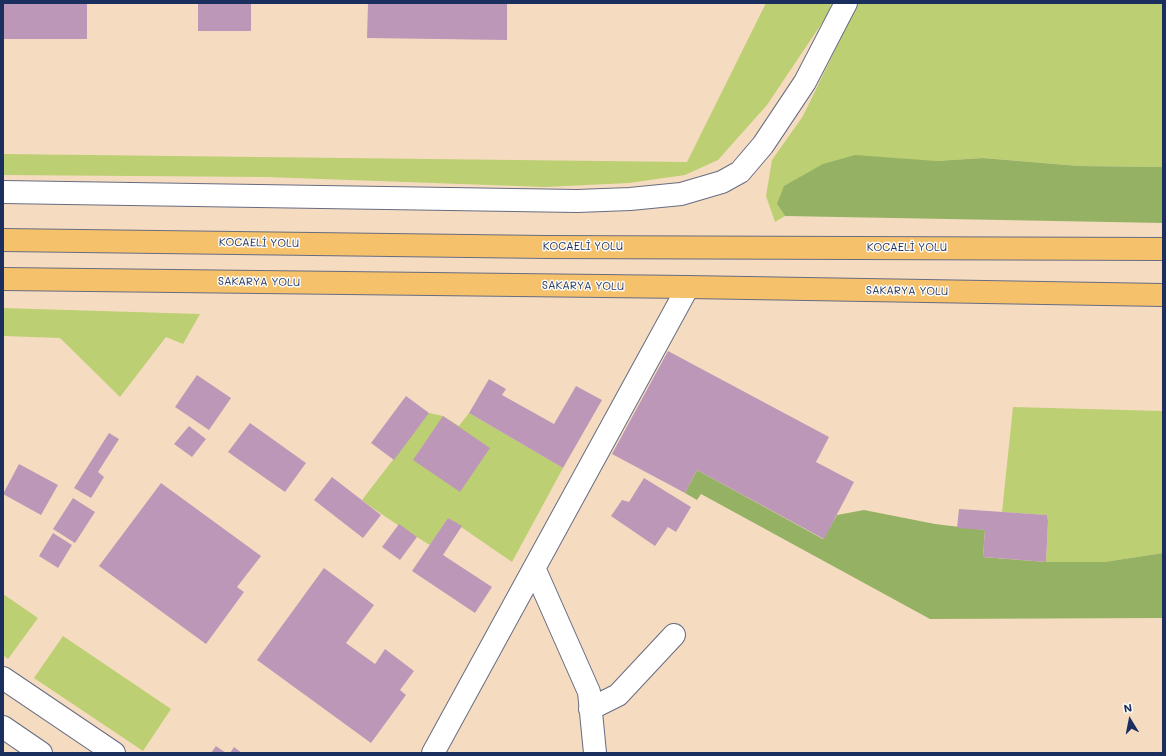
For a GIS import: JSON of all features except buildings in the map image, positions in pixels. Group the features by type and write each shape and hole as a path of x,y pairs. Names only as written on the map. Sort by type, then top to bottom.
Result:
{"highway":[{"name":"KOCAELİ YOLU","path":"3,240 546,247 1163,249"},
{"name":"SAKARYA YOLU","path":"3,279 688,287 1163,295"}],"street":[{"path":"3,192 577,201 630,199 682,194 722,182 740,172 763,145 805,82 846,3"},
{"path":"433,753 535,570 688,287"},
{"path":"535,570 589,692 595,753"},
{"path":"590,709 618,694 674,635"},
{"path":"3,678 114,753"},
{"path":"3,727 41,753"}],"green space":[{"path":"766,3 832,3 826,17 767,105 718,160 685,175 629,183 545,187 266,177 3,175 3,154 687,162"},
{"path":"858,3 1163,3 1163,167 1079,166 983,158 936,161 777,204 785,216 775,222 766,196 772,160 803,116"},
{"path":"855,155 936,161 983,158 1079,166 1163,167 1163,223 785,216 777,204 784,186 823,164"},
{"path":"3,308 200,314 183,344 166,337 120,397 60,338 3,336"},
{"path":"1013,407 1163,411 1163,553 1104,562 1046,562 1047,515 1002,512"},
{"path":"429,413 443,416 459,426 469,413 563,468 512,562 448,518 430,545 362,500"},
{"path":"697,470 823,539 837,515 864,510 935,524 985,530 983,557 1046,562 1104,562 1163,553 1163,618 930,619 701,494 697,500 685,493"},
{"path":"3,594 38,618 8,659 3,655"},
{"path":"63,636 171,709 143,751 34,678"}]}
